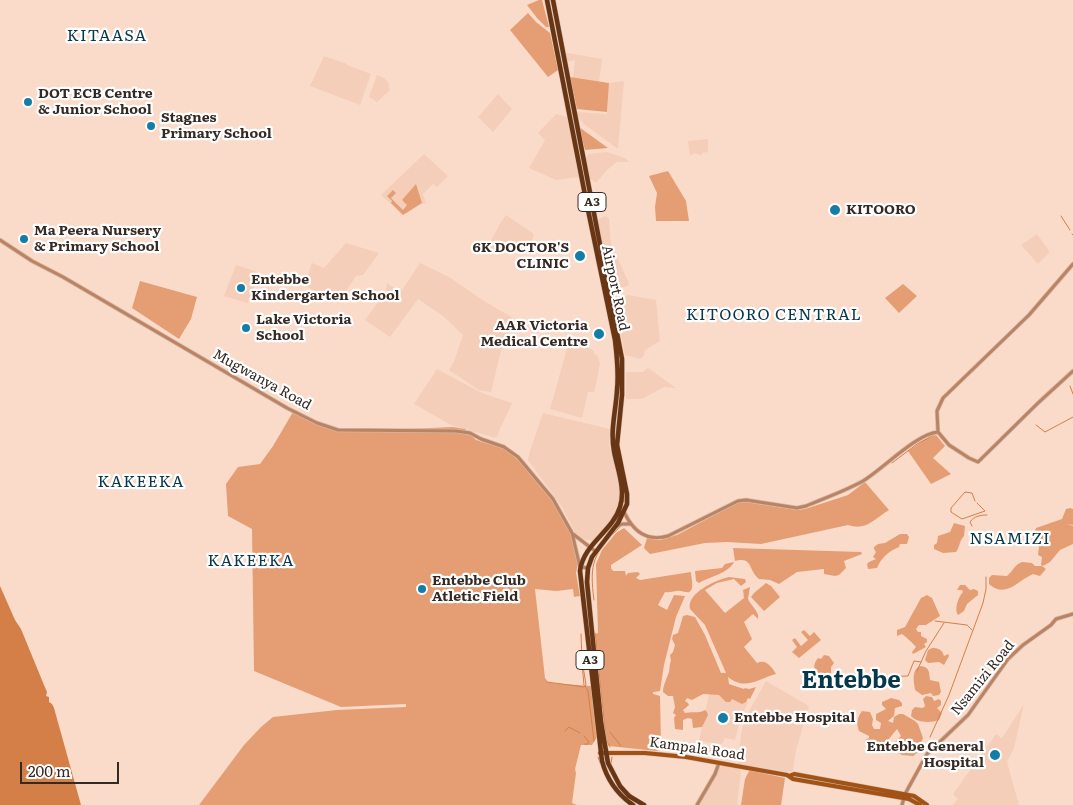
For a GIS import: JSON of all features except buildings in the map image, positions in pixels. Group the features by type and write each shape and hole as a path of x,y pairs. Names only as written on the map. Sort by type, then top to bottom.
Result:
{"highway":[{"name":"Airport Road","path":"547,0 568,89"},
{"name":"Airport Road","path":"553,0 586,205 615,340 618,373 612,443 625,497 624,512 614,528 595,551 587,570"},
{"path":"580,569 590,548 618,514 625,497"},
{"name":"A3","path":"580,569 604,767 612,785 622,797 633,805"},
{"name":"A3","path":"587,570 602,752 620,786 629,796 644,805"}],"main road":[{"name":"Kampala Road","path":"602,752 665,754 789,776 794,774 904,796 914,796 926,805"},
{"name":"Kampala Road","path":"904,796 920,805"}],"street":[{"name":"Mugwanya Road","path":"0,240 24,256 287,408 317,423 345,431 442,431 470,433 481,439 504,446 518,457 543,485 572,533"},
{"path":"1073,264 1029,314 943,398 937,410 938,432 949,445 978,462 1073,371"},
{"path":"624,512 630,524 644,535 654,537 668,536 738,501 746,500 797,508 806,506 863,481 907,448 930,433 938,432"},
{"path":"614,528 630,524"},
{"path":"572,533 595,551"},
{"path":"572,533 580,569 587,570"},
{"name":"Nsamizi Road","path":"902,805 904,796 928,754 968,715 1008,659 1022,645 1051,625 1056,619 1073,614"},
{"path":"697,805 719,764"}],"shaded area":[{"path":"542,0 549,27 546,27 537,18 527,5"},
{"path":"528,13 550,33 558,70 548,77 510,30"},
{"path":"565,54 602,59 599,82 573,78 575,60 566,62"},
{"path":"324,56 347,64 346,67 347,65 371,74 360,105 310,86"},
{"path":"377,75 384,78 390,85 388,86 390,90 377,102 369,97"},
{"path":"570,77 609,83 607,112 577,109"},
{"path":"624,81 618,149 585,125 578,117 577,112 607,114 609,83"},
{"path":"498,94 512,109 493,132 478,117"},
{"path":"556,114 567,117 579,177 556,180 529,168 545,140 538,133"},
{"path":"579,127 608,148 585,150"},
{"path":"708,139 708,152 702,153 702,156 695,153 690,156 688,141"},
{"path":"607,152 625,158 629,162 617,162 596,183 589,178 586,158 588,154"},
{"path":"424,154 448,176 437,187 433,184 423,194 426,203 420,204 403,215 381,195"},
{"path":"668,171 686,201 689,221 656,221 657,193 649,176"},
{"path":"416,184 422,203 403,215 387,196 393,190 396,193 391,198 403,210 407,205 402,200"},
{"path":"506,215 534,234 530,247 483,255 501,222"},
{"path":"605,216 609,218 611,245 629,283 628,286 611,289 606,267 612,266 606,266 596,221"},
{"path":"1037,234 1050,252 1038,264 1021,245"},
{"path":"346,243 379,253 363,275 356,276 338,303 306,286 306,280 312,263 324,268"},
{"path":"420,263 449,277 513,318 500,354 491,392 479,390 449,370 463,335 443,316 418,299 390,337 365,320 386,291 387,283 396,289 398,287 402,290"},
{"name":"Entebbe Kindergarten School","path":"236,265 257,272 259,276 248,303 224,296"},
{"path":"140,281 197,297 191,319 179,339 132,308"},
{"path":"903,284 917,296 899,313 885,298"},
{"path":"628,295 656,300 660,341 645,350 641,359 625,355 614,301"},
{"path":"566,339 582,344 594,351 594,354 598,356 600,364 594,392 588,392 582,418 550,409 568,345"},
{"path":"648,368 676,388 664,387 642,399 626,399 626,372 643,372"},
{"path":"437,369 482,393 512,403 496,438 451,425 414,404"},
{"path":"293,412 309,421 342,432 453,427 465,429 476,440 505,449 523,464 546,490 573,530 578,563 576,573 580,596 574,597 573,589 556,591 535,589 545,678 551,683 591,686 597,737 592,745 581,745 575,769 572,803 577,805 199,805 244,745 273,717 337,710 406,707 406,704 341,707 254,671 252,529 228,516 226,484 238,467 260,464"},
{"path":"543,413 610,429 609,444 620,486 621,505 606,527 593,540 586,540 576,534 562,507 528,460"},
{"path":"936,435 945,446 933,458 951,474 931,484 908,451 924,440"},
{"path":"865,482 889,510 865,526 848,525 761,544 705,543 650,554 644,548 647,538 660,540 677,535 737,503 746,502 797,510 805,509 848,495"},
{"path":"1066,509 1073,509 1073,525 1067,524 1073,526 1073,544 1060,550 1050,562 1043,566 1041,565 1042,557 1038,555 1039,547 1032,543 1036,528 1062,519"},
{"path":"954,523 965,526 964,536 956,552 943,553 934,549 938,536 950,532"},
{"path":"624,528 642,545 611,565 613,571 625,571 626,576 628,573 638,572 640,574 636,578 640,580 691,572 691,591 665,592 658,605 667,610 674,595 685,596 676,617 664,665 660,691 653,692 653,694 660,696 661,745 659,750 656,751 609,746 606,739 595,634 598,633 596,564 602,550 616,533"},
{"path":"900,534 907,534 909,537 907,544 900,544 899,547 883,558 877,568 868,569 867,564 876,559 873,557 876,552 874,547"},
{"path":"733,548 861,552 862,554 844,561 846,568 839,575 824,574 824,569 797,572 779,584 770,580 759,579 745,560 735,561"},
{"path":"734,562 723,572 699,583 696,581 695,571 722,568 725,564"},
{"path":"1022,562 1032,563 1035,566 1042,566 1046,569 1040,576 1033,574 1006,589 1001,590 989,584 989,578 992,575 1007,576 1015,566"},
{"path":"729,577 745,579 746,582 741,586 734,579 717,583 705,590 725,613 744,598 743,590 750,587 748,599 757,611 758,619 753,614 744,622 752,639 744,647 757,663 766,663 776,674 746,684 734,681 728,677 729,684 744,689 756,687 750,699 748,698 742,704 732,699 730,702 726,702 719,695 703,694 692,700 687,698 685,701 689,705 683,710 685,713 705,710 708,715 702,727 693,728 692,719 688,718 683,720 683,730 675,729 674,718 676,715 673,713 675,707 673,696 668,696 663,692 671,661 670,655 675,645 672,639 673,635 678,633 683,616 695,617 721,673 726,673 705,625 690,609 690,603 703,588"},
{"path":"766,583 780,597 764,611 751,597"},
{"path":"960,585 965,585 970,590 978,591 978,595 958,615 956,610 957,604 963,592 962,590 957,590"},
{"path":"0,586 21,629 47,692 46,696 49,697 49,702 54,708 81,805 0,805"},
{"path":"927,595 932,598 940,616 926,625 919,625 916,629 918,632 921,632 921,636 927,639 927,642 924,644 926,647 913,654 912,652 916,647 902,634 897,636 897,630 905,627 921,598"},
{"path":"804,630 810,636 814,632 821,640 799,658 792,652 797,647 792,640 795,638 801,646 808,640 801,632"},
{"path":"932,648 940,649 944,656 948,654 949,656 944,665 939,662 928,663 925,660 928,650"},
{"path":"824,655 829,656 834,663 831,667 831,677 827,678 824,673 819,674 814,666 818,658 821,659"},
{"path":"920,666 927,669 930,680 939,682 941,692 939,695 933,696 931,693 922,695 915,690 914,673"},
{"path":"766,681 809,706 796,750 793,771 788,772 738,764 744,720"},
{"name":"Entebbe Hospital","path":"709,694 747,697 746,700 748,702 740,720 735,740 725,738 722,744 699,741"},
{"path":"926,696 932,697 934,701 939,699 941,701 941,705 937,708 942,713 939,720 924,722 911,716 912,710 915,707 923,708 925,706 923,699"},
{"path":"891,698 899,700 902,706 895,708 894,716 888,721 893,723 894,717 903,714 918,724 923,738 917,753 913,756 902,755 893,750 893,744 901,736 897,729 884,745 872,748 865,743 869,736 859,731 858,721 862,711 870,712 874,729 880,729 881,723 876,720 876,714 886,709 882,702"},
{"name":"Entebbe General Hospital","path":"1024,704 1014,748 1007,762 1019,805 953,805 958,799 953,794 996,734 1002,738"},
{"path":"723,766 738,768 741,771 737,805 699,805 719,768"},
{"path":"749,771 785,778 781,805 741,805 745,779"}],"waterway":[{"path":"1061,216 1070,230"},
{"path":"1070,386 1073,394"},
{"path":"1036,425 1045,432 1073,417"},
{"path":"892,463 917,444 934,435"},
{"path":"975,501 972,493 965,492 951,508 951,512 962,519 985,511 977,503"},
{"path":"972,526 970,522 974,518 987,515"},
{"path":"594,600 592,577 595,559 604,544 621,526"},
{"path":"930,737 949,695 983,603 986,577"},
{"path":"935,621 967,625 972,630"},
{"path":"917,671 926,651 944,623"},
{"path":"595,633 599,671"},
{"path":"547,682 584,687 586,685 582,660 581,634"},
{"path":"875,677 908,676 914,661 921,662"},
{"path":"582,664 584,685"},
{"path":"599,673 606,740 610,747"},
{"path":"585,686 588,691 594,741"},
{"path":"565,731 569,727 580,733"},
{"path":"610,732 621,746"},
{"path":"584,736 589,742 585,744"},
{"path":"598,757 600,763"},
{"path":"611,763 612,757"},
{"path":"626,790 633,796"}],"place":[{"name":"DOT ECB Centre & Junior School","path":"28,102"},
{"name":"Stagnes Primary School","path":"151,126"},
{"name":"KITOORO","path":"835,210"},
{"name":"Ma Peera Nursery & Primary School","path":"24,239"},
{"name":"6K DOCTOR'S CLINIC","path":"580,256"},
{"name":"Entebbe Kindergarten School","path":"241,288"},
{"name":"Lake Victoria School","path":"246,328"},
{"name":"AAR Victoria Medical Centre","path":"599,334"},
{"name":"Entebbe Club Atletic Field","path":"422,589"},
{"name":"Entebbe Hospital","path":"723,718"},
{"name":"Entebbe General Hospital","path":"995,755"}],"district":[{"name":"KITAASA","path":"107,36"},
{"name":"KITOORO CENTRAL","path":"774,315"},
{"name":"KAKEEKA","path":"141,482"},
{"name":"NSAMIZI","path":"1010,539"},
{"name":"KAKEEKA","path":"251,561"},
{"name":"Entebbe","path":"851,681"}]}
